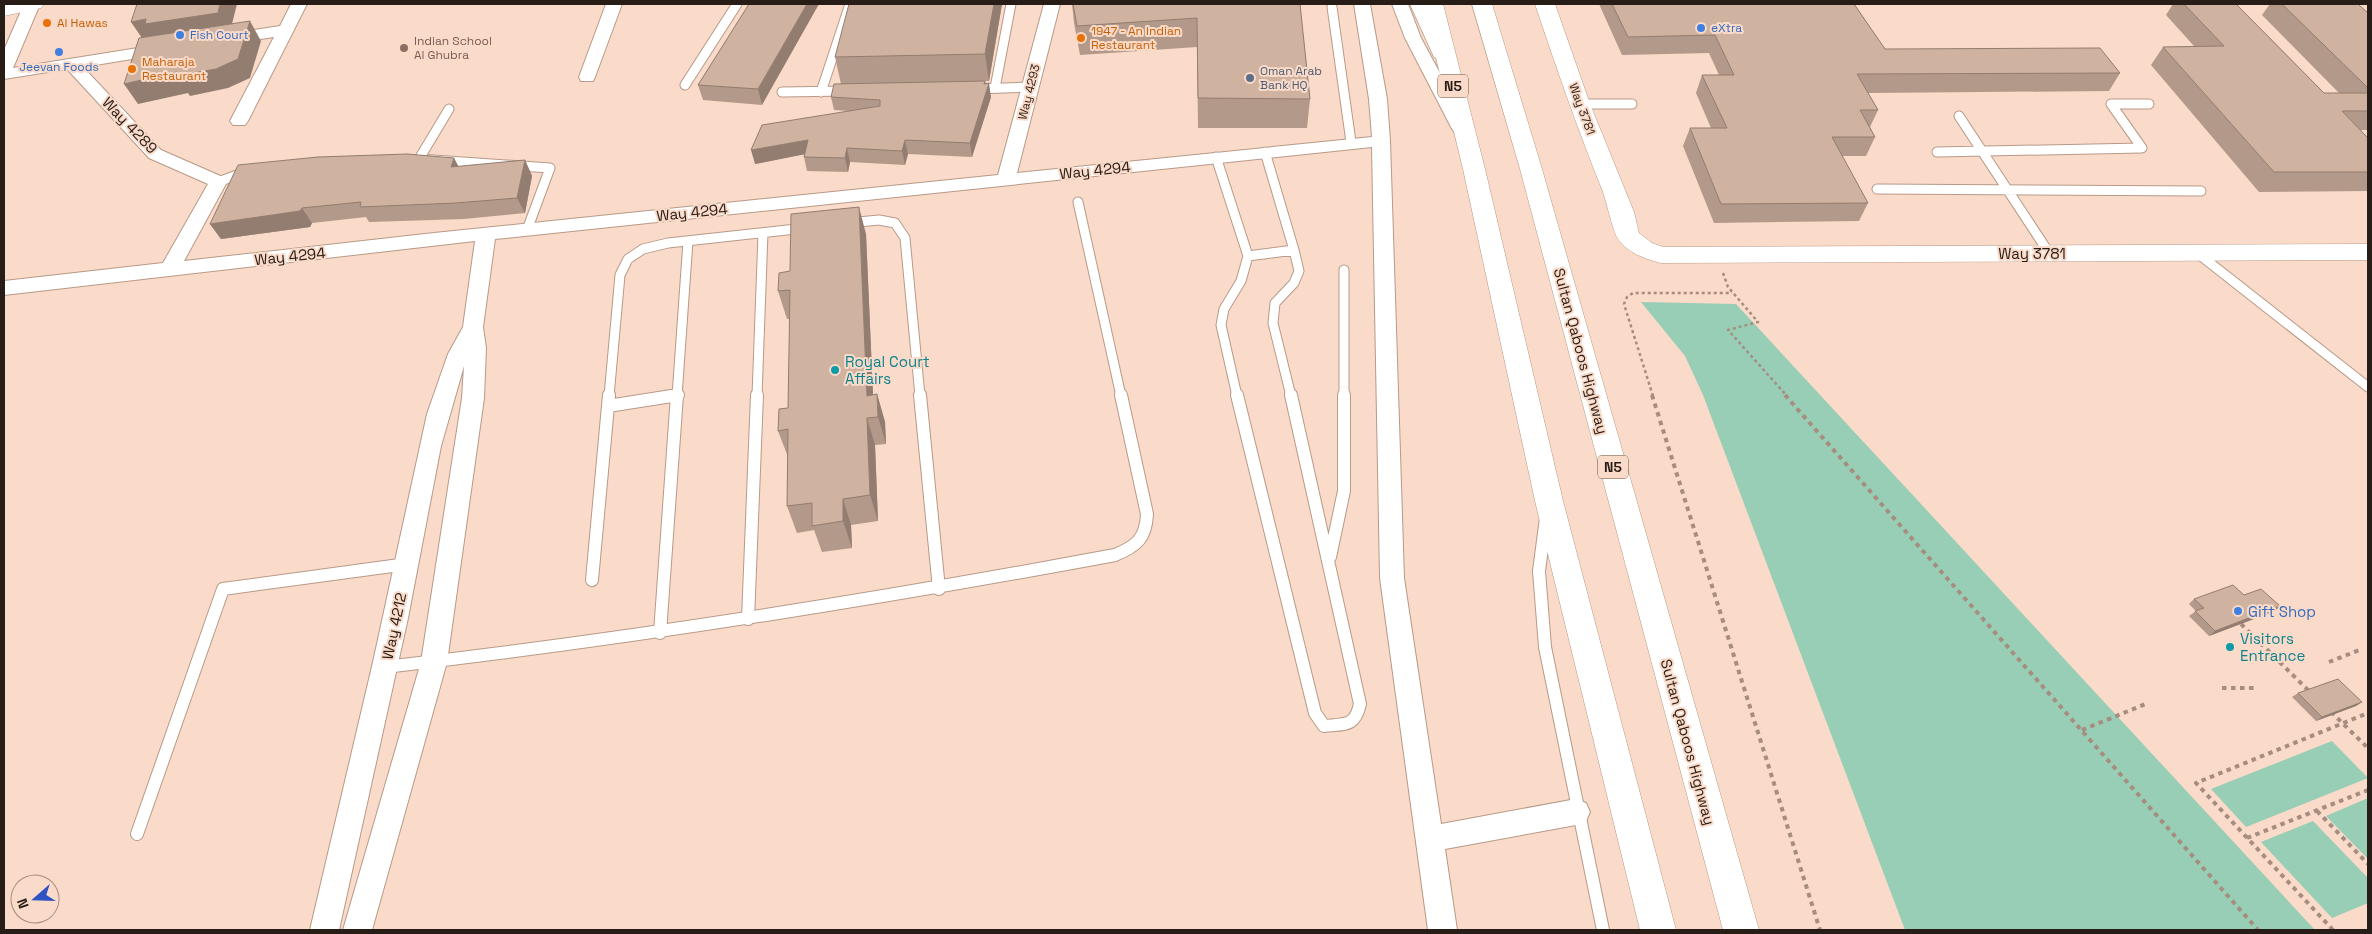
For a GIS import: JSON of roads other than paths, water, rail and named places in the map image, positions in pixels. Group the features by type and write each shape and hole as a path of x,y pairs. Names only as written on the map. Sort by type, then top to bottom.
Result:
{"main road":[{"path":"4,10 33,4"},
{"path":"1420,4 1450,74"},
{"name":"N5","path":"1433,4 1467,140 1549,502 1658,930"},
{"name":"Sultan Qaboos Highway","path":"1482,4 1532,169 1741,930"},
{"name":"Way 3781","path":"1545,4 1579,104 1622,212 1628,236 1644,249 1661,255 2368,252"}],"street":[{"path":"4,68 33,4"},
{"path":"239,121 298,4"},
{"path":"587,77 614,4"},
{"name":"Way 4293","path":"1006,180 1052,4"},
{"path":"1362,4 1378,99 1381,141 1392,578 1442,930"},
{"path":"1400,4 1413,38 1467,140"},
{"path":"208,42 286,30"},
{"path":"4,74 178,46"},
{"name":"Way 4289","path":"71,63 155,154 218,182"},
{"name":"Way 4294","path":"4,288 486,234 1351,142 1381,141"},
{"path":"170,269 218,182"},
{"name":"Way 4212","path":"357,930 434,662 473,398 476,348 473,327 486,234"},
{"name":"Way 4212","path":"324,930 385,667 437,417 459,349 473,327"},
{"path":"446,392 473,398"},
{"path":"1428,839 1576,812"},
{"path":"338,873 375,870"}],"lane":[{"path":"685,85 737,4"},
{"path":"821,92 850,4"},
{"path":"995,88 1011,4"},
{"path":"1332,7 1351,142"},
{"path":"966,89 1030,87"},
{"path":"782,92 860,91"},
{"path":"1579,104 1632,104"},
{"path":"1937,152 2142,148 2111,104 2149,104"},
{"path":"449,109 414,159 550,168 527,230"},
{"path":"1959,116 2048,253"},
{"path":"1216,157 1248,256 1241,281 1224,309 1221,325 1259,491 1316,713 1324,726 1348,724 1357,717 1360,704 1329,561 1273,323 1275,303 1294,283 1299,271 1265,152"},
{"path":"218,182 243,172 260,170"},
{"path":"1877,189 2201,191"},
{"path":"385,667 660,633 939,589 1115,555 1137,546 1147,532 1147,514 1078,202"},
{"path":"840,224 880,220 895,223 905,238 939,589"},
{"path":"592,580 620,275 628,259 643,249 688,241 821,226"},
{"path":"748,619 763,233"},
{"path":"660,633 688,241"},
{"path":"1248,256 1294,250"},
{"path":"2196,252 2368,387"},
{"path":"1329,561 1344,491 1344,270"},
{"path":"608,406 678,395"},
{"path":"1549,502 1540,546 1538,595 1545,649 1576,812 1603,930"},
{"path":"137,834 223,590 407,564"}],"place":[{"name":"Al Hawas","path":"47,23"},
{"name":"eXtra","path":"1701,28"},
{"name":"Fish Court","path":"180,35"},
{"name":"1947 - An Indian Restaurant","path":"1081,38"},
{"name":"Indian School Al Ghubra","path":"404,48"},
{"name":"Jeevan Foods","path":"59,52"},
{"name":"Maharaja Restaurant","path":"132,69"},
{"name":"Oman Arab Bank HQ","path":"1250,78"},
{"name":"Royal Court Affairs","path":"835,370"},
{"name":"Gift Shop","path":"2238,611"},
{"name":"Visitors Entrance","path":"2230,647"}]}
